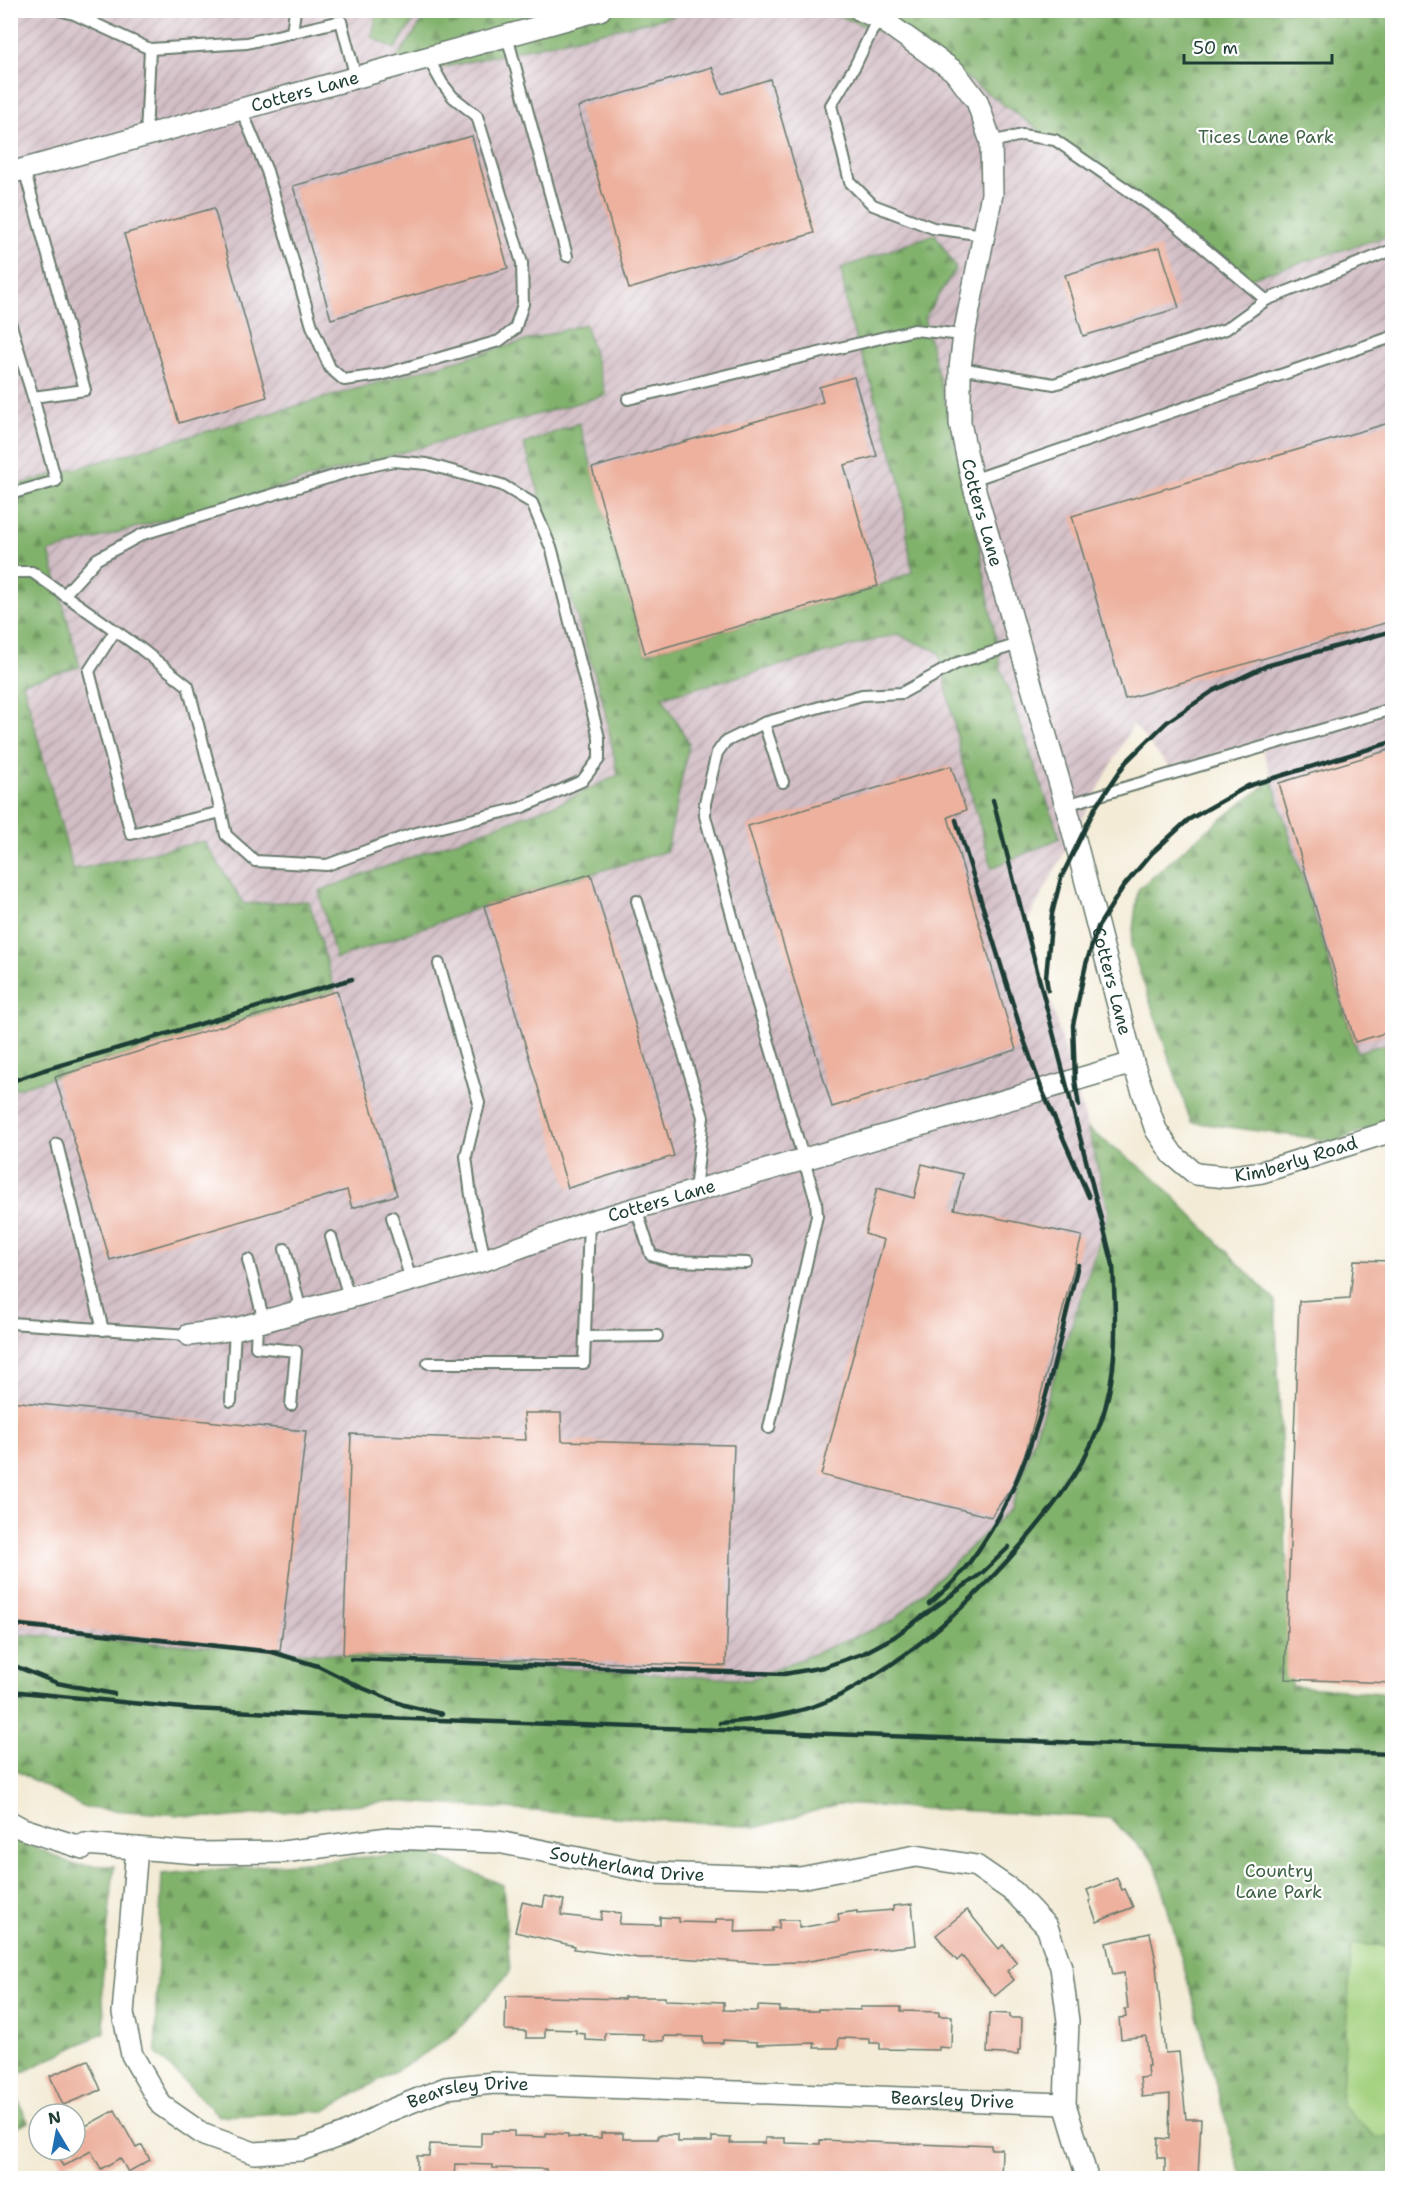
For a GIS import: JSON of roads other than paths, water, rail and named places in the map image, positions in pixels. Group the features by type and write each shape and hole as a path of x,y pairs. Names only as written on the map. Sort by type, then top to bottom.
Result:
{"street":[{"name":"Cotters Lane","path":"17,171 600,10"},
{"name":"Cotters Lane","path":"869,14 954,71 977,100 991,142 992,194 964,335 960,368 960,423 972,480 1066,805 1133,1063 1156,1130 1173,1155 1196,1174"},
{"name":"Cotters Lane","path":"189,1335 235,1329 485,1260 589,1222 1133,1063"},
{"name":"Kimberly Road","path":"1196,1174 1226,1177 1262,1172 1392,1131"},
{"name":"Southerland Drive","path":"10,1822 23,1829 82,1848 85,1844 197,1853 283,1852 388,1838 498,1842 653,1873 800,1878 916,1856 976,1866 1014,1892 1047,1927 1061,1967 1068,2021 1065,2104 1086,2174"},
{"name":"Bearsley Drive","path":"137,1848 123,2013 132,2055 161,2105 204,2135 254,2153 301,2150 344,2134 392,2110 446,2088 494,2083 1065,2104"}],"lane":[{"path":"59,10 74,14 150,49 247,43 292,33 342,16 356,78"},
{"path":"292,33 295,10"},
{"path":"869,14 855,66 831,105 850,183 873,205 933,228 984,235"},
{"path":"507,36 567,256"},
{"path":"146,136 150,49"},
{"path":"241,110 267,171 312,326 330,368 344,380 381,375 499,341 515,329 523,304 522,263 477,116 453,97 442,83 429,58"},
{"path":"991,142 1022,135 1055,140 1167,217 1266,300"},
{"path":"17,171 85,390 33,397"},
{"path":"960,368 1054,384 1226,329 1266,300 1392,250"},
{"path":"10,322 56,481 10,494"},
{"path":"628,399 914,330 964,335"},
{"path":"972,480 1392,337"},
{"path":"10,572 32,572 189,686 226,835 255,861 327,865 412,834 520,808 582,781 599,759 599,738 552,550 532,503 502,486 464,473 427,464 393,461 357,469 144,534 97,559 64,595"},
{"path":"116,631 89,671 130,834 222,812"},
{"path":"769,1428 817,1216 816,1201 738,938 705,816 705,803 717,753 725,742 764,723 862,695 902,693 957,663 1019,645"},
{"path":"1066,805 1392,709"},
{"path":"764,723 783,782"},
{"path":"637,901 703,1117 694,1191"},
{"path":"439,964 479,1103 466,1156 471,1196 485,1260"},
{"path":"57,1144 103,1330"},
{"path":"636,1208 651,1255 670,1261 747,1263"},
{"path":"392,1218 411,1280"},
{"path":"428,1362 584,1362 589,1222"},
{"path":"331,1237 350,1298"},
{"path":"285,1249 301,1311"},
{"path":"248,1260 260,1322 256,1347 296,1351 291,1405"},
{"path":"10,1323 189,1335"},
{"path":"231,1401 235,1329"},
{"path":"585,1337 657,1336"}],"railway":[{"path":"1048,990 1046,977 1052,914 1061,878 1095,808 1126,762 1167,722 1213,691 1266,666 1392,631"},
{"path":"1079,1106 1075,1080 1073,1025 1086,964 1098,927 1123,887 1152,853 1188,820 1248,786 1392,742"},
{"path":"720,1723 776,1716 830,1700 889,1666 926,1639 992,1578 1045,1517 1084,1459 1099,1427 1105,1407 1115,1347 1113,1265 993,800"},
{"path":"956,820 1024,1040 1042,1090 1089,1197"},
{"path":"10,1082 352,979"},
{"path":"929,1604 956,1579 982,1545 1003,1509 1021,1470 1048,1389 1078,1265"},
{"path":"351,1659 784,1674 824,1667 864,1653 894,1637 982,1573 1009,1547"},
{"path":"17,1625 272,1652 318,1666 404,1705 442,1714"},
{"path":"10,1664 57,1683 114,1694"},
{"path":"10,1691 193,1709 354,1717 1392,1754"}],"park label":[{"name":"Tices Lane Park","path":"1266,137"},
{"name":"Country Lane Park","path":"1279,1881"}]}
